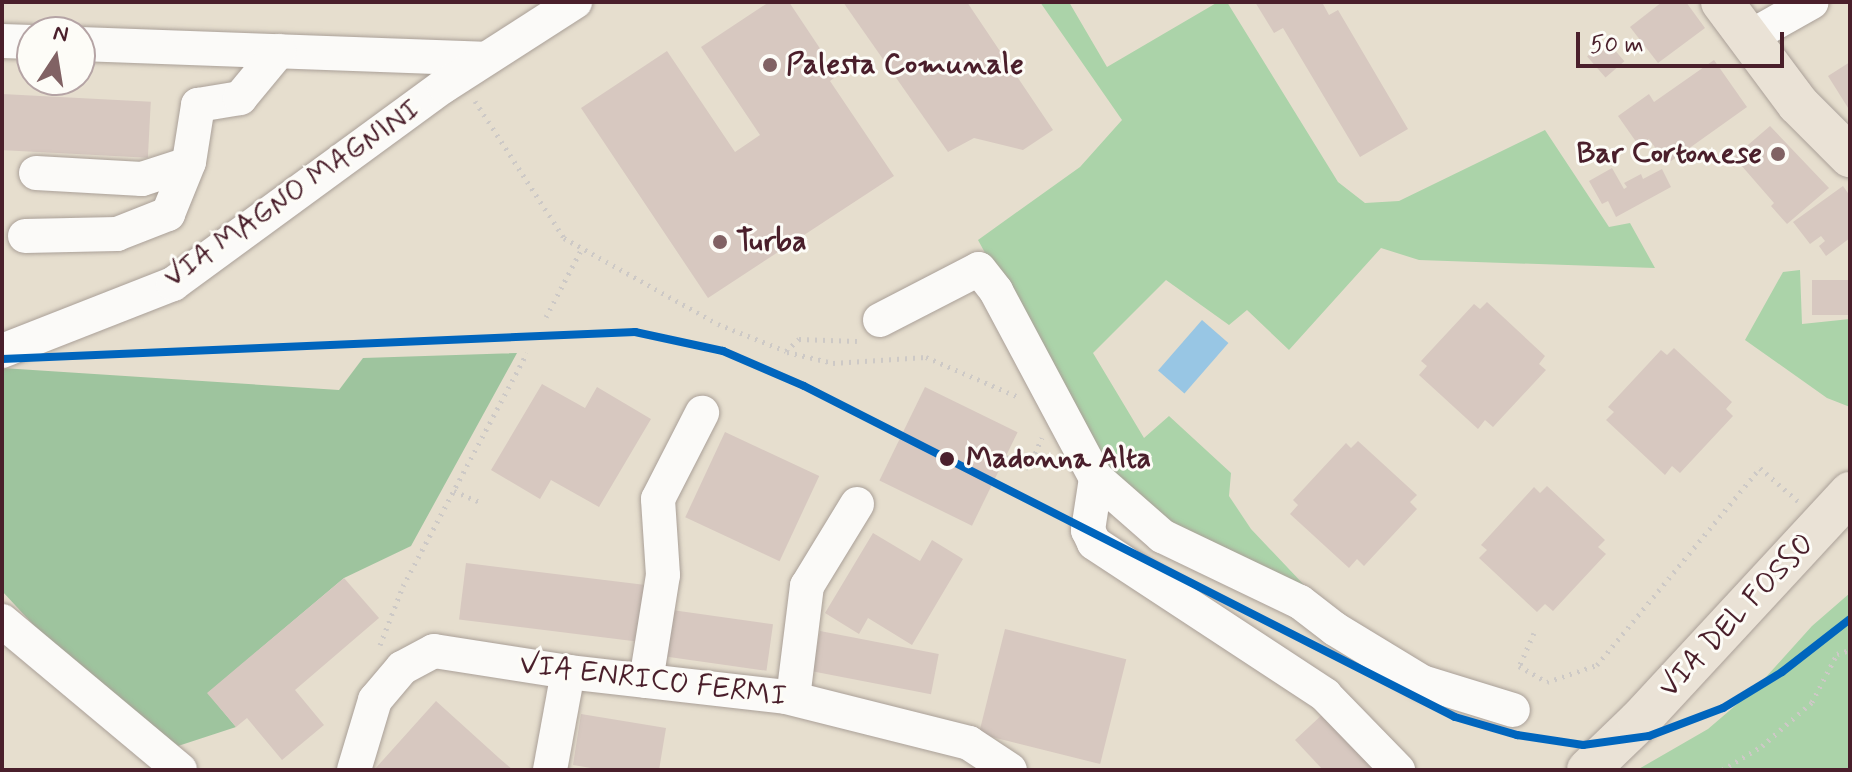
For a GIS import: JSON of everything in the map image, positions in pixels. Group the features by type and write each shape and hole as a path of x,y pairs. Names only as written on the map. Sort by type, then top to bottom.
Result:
{"main road":[{"path":"1722,2 1782,15 1798,104 1850,156"},
{"name":"VIA DEL FOSSO","path":"1588,770 1639,721 1849,495"}],"street":[{"name":"VIA MAGNO MAGNINI","path":"2,351 173,284 472,68 575,2"},
{"name":"VIA MAGNO MAGNINI","path":"96,45 279,51 472,68"},
{"name":"VIA MAGNO MAGNINI","path":"25,236 117,234 168,214 188,164 198,105 240,98 279,51"},
{"path":"36,173 142,179 188,164"},
{"path":"880,320 979,269 996,291 1058,414 1096,478 1162,536 1300,602 1335,629 1422,682 1513,710"},
{"path":"646,681 663,575 658,499 702,413"},
{"path":"1096,478 1088,530 1094,543 1325,695 1398,770"},
{"path":"793,698 807,586 857,504"},
{"path":"2,621 180,770"},
{"name":"VIA ENRICO FERMI","path":"354,770 375,700 402,668 434,651 568,672 793,698 969,743 1010,770"},
{"path":"550,770 568,672"}],"path":[{"path":"472,68 564,238 718,324 786,351 833,363 926,357 1058,414 1029,468 1006,457"},
{"path":"546,317 582,248"},
{"path":"786,351 799,339 869,341 880,320"},
{"path":"391,681 378,652 403,586 527,353"},
{"path":"1534,633 1519,666 1547,682 1597,665 1760,468 1799,503"},
{"path":"454,491 480,502"},
{"path":"1722,770 1762,746 1812,702 1837,654 1850,650"}],"green space":[{"path":"1040,2 1069,2 1107,67 1218,2 1227,2 1338,182 1365,203 1399,201 1545,130 1609,227 1630,223 1655,268 1419,260 1381,248 1289,350 1247,310 1229,325 1166,280 1093,353 1144,438 1169,416 1231,473 1229,496 1251,529 1305,586 1189,533 1112,485 978,240 1080,167 1122,120"},
{"path":"1800,270 1802,324 1850,319 1850,407 1827,398 1745,340 1783,272"},
{"path":"517,353 411,546 344,578 208,693 236,727 178,746 53,646 2,591 2,368 339,390 363,358"},
{"path":"1850,593 1850,770 1637,770 1708,729 1757,687 1812,626"}],"water":[{"path":"1202,320 1228,343 1184,394 1158,371"}],"building":[{"path":"769,2 789,2 821,50 819,52 835,77 830,81 894,176 708,298 581,108 667,51 735,152 760,135 701,47"},
{"path":"843,2 967,2 1053,130 1023,150 974,138 948,152"},
{"path":"1255,2 1327,2 1323,4 1329,15 1338,10 1408,129 1360,157 1283,28 1274,33"},
{"path":"1662,2 1686,2 1705,28 1658,63 1630,27"},
{"path":"1606,40 1624,61 1606,78 1587,56"},
{"path":"1714,60 1747,107 1667,164 1649,139 1639,146 1618,116 1649,94 1654,102"},
{"path":"1850,62 1850,111 1828,76"},
{"path":"2,94 151,102 148,158 2,150"},
{"path":"1770,126 1829,188 1787,224 1771,206 1774,203 1734,157"},
{"path":"1612,168 1624,189 1627,187 1624,183 1641,174 1643,179 1662,169 1671,187 1616,217 1608,201 1602,204 1589,181"},
{"path":"1843,186 1850,196 1850,238 1826,256 1819,246 1825,241 1821,236 1810,244 1793,222"},
{"path":"1812,280 1850,280 1850,315 1812,315"},
{"path":"1487,302 1545,356 1539,364 1546,370 1493,427 1485,420 1478,429 1419,375 1427,366 1421,361 1474,304 1480,309"},
{"path":"1674,348 1732,402 1726,409 1733,416 1680,473 1672,466 1665,475 1606,420 1614,412 1608,407 1661,350 1667,355"},
{"path":"542,384 585,408 597,387 651,419 599,507 551,480 540,499 491,470"},
{"name":"Madonna Alta","path":"925,387 1018,432 972,526 879,480"},
{"path":"725,432 819,476 780,561 685,517"},
{"path":"1358,441 1417,495 1410,502 1417,509 1364,566 1357,559 1349,568 1290,514 1298,505 1293,500 1346,443 1351,448"},
{"path":"1547,486 1605,540 1598,547 1606,554 1553,611 1545,604 1537,612 1479,558 1487,550 1481,545 1534,487 1540,493"},
{"path":"873,533 920,561 932,540 963,559 912,645 868,618 859,634 825,613"},
{"path":"466,563 648,585 641,642 459,620"},
{"path":"344,578 379,618 295,690 324,725 282,760 247,718 236,727 207,693"},
{"path":"672,610 773,624 766,671 665,657"},
{"path":"1005,629 1126,659 1100,764 979,734"},
{"path":"820,631 939,654 931,694 812,671"},
{"path":"436,701 499,758 513,770 374,770"},
{"path":"1325,712 1380,770 1323,770 1295,740"},
{"path":"581,714 666,728 659,770 603,770 573,765"}],"transit line":[{"path":"2,359 635,332 723,351 804,386 1455,717 1517,735 1583,745 1649,736 1723,708 1782,672 1850,619"}],"place":[{"name":"Palesta Comunale","path":"770,65"},
{"name":"Bar Cortonese","path":"1778,154"},
{"name":"Turba","path":"720,242"},
{"name":"Madonna Alta","path":"947,459"}]}
